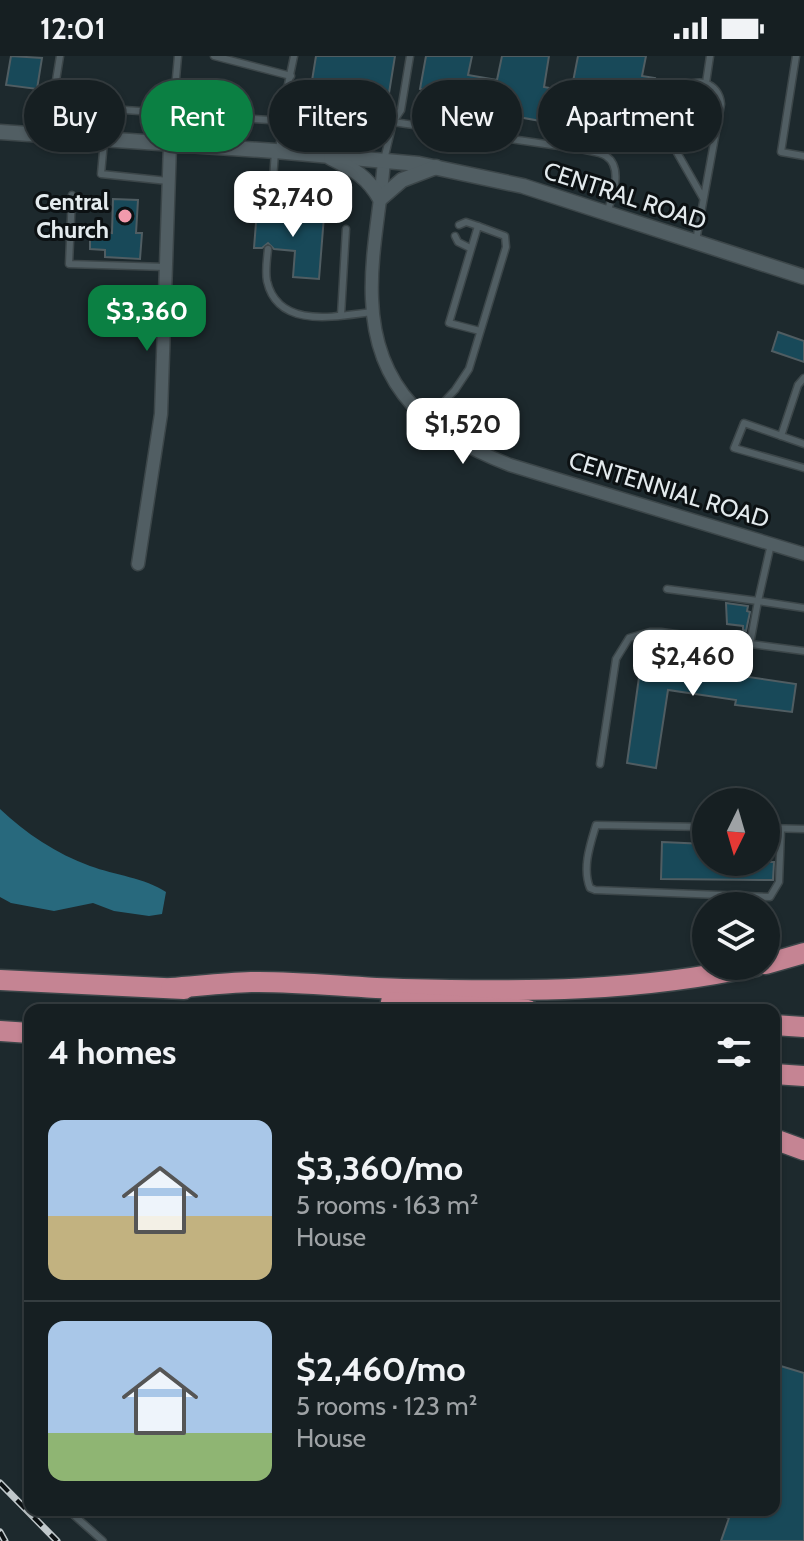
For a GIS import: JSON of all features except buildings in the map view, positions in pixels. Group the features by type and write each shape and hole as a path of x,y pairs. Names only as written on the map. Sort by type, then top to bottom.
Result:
{"highway":[{"path":"780,960 804,953"},
{"path":"171,988 252,982 402,989 553,990 634,986 692,978"},
{"path":"0,980 431,1004"},
{"path":"780,1025 804,1027"},
{"path":"0,1031 24,1033"},
{"path":"780,1074 804,1076"},
{"path":"780,1141 804,1150"}],"street":[{"name":"CENTRAL ROAD","path":"0,132 24,134"},
{"path":"138,564 161,414 170,152"},
{"name":"CENTRAL ROAD","path":"289,152 436,167 523,186 804,277"},
{"path":"326,155 361,173 380,199 402,180 436,167"},
{"name":"CENTENNIAL ROAD","path":"384,160 373,312 378,342 396,384 417,413 471,450 510,465 804,554"}],"lane":[{"path":"60,56 52,105 141,112"},
{"path":"175,80 178,56"},
{"path":"214,56 291,76"},
{"path":"290,80 294,56"},
{"path":"396,118 401,110 410,56"},
{"path":"706,80 710,56"},
{"path":"796,56 781,152 804,156"},
{"path":"396,122 605,155 612,163 615,176 607,213"},
{"path":"103,152 101,174 168,181"},
{"path":"271,211 277,152"},
{"path":"384,160 386,152"},
{"path":"677,152 703,198"},
{"path":"696,242 712,152"},
{"path":"72,195 69,264 166,267"},
{"path":"427,420 455,390 469,369 506,241 505,236 478,226 466,222 459,225"},
{"path":"478,226 449,323 480,331"},
{"path":"341,315 346,229"},
{"path":"455,236 458,242 470,248"},
{"path":"268,249 266,280 281,305 306,317 373,312"},
{"path":"781,436 798,385 804,378"},
{"path":"804,444 744,423 734,448 804,468"},
{"path":"750,644 771,544"},
{"path":"667,589 804,608"},
{"path":"600,764 616,659 629,638 661,632 804,651"},
{"path":"692,827 596,825 587,853 587,884 595,890 770,897 779,876"},
{"path":"780,856 781,829 804,829"},
{"path":"75,1516 103,1541"}],"water":[{"path":"0,809 31,834 66,855 90,866 149,883 166,892 162,914 149,916 114,911 93,903 54,911 11,903 0,897"}],"railway":[{"path":"0,1483 24,1507"},
{"path":"32,1516 57,1541"},
{"path":"0,1532 5,1541"}],"place":[{"name":"Central Church","path":"125,216"}]}
